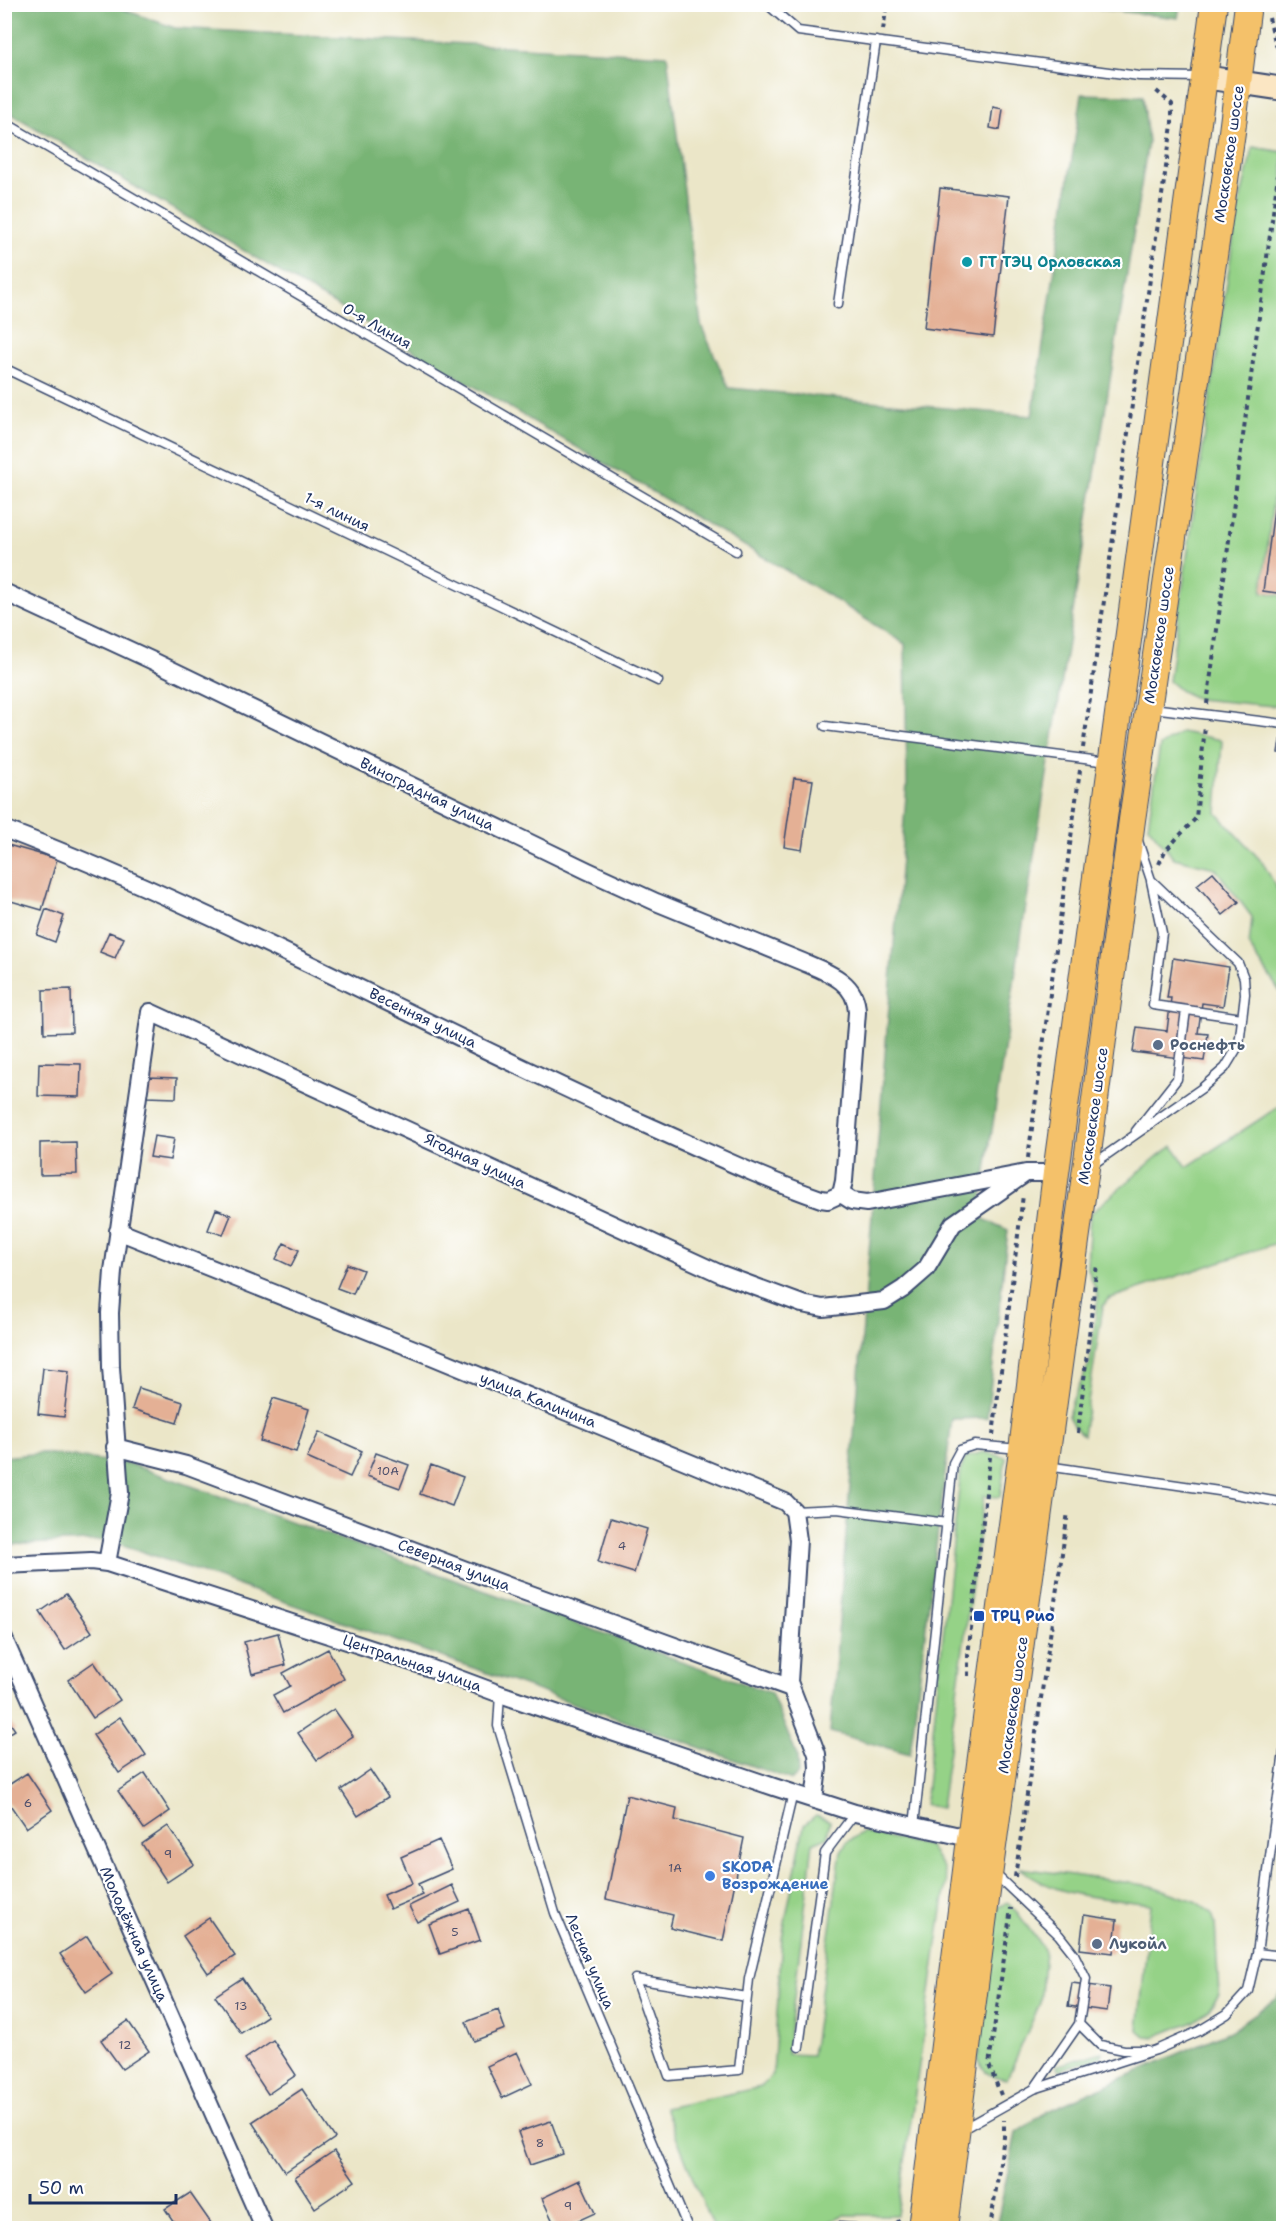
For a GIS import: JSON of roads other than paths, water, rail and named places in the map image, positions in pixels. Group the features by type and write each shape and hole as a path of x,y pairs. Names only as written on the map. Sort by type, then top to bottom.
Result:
{"main road":[{"name":"Московское шоссе","path":"1035,1453 1056,1173 1214,4"},
{"name":"Московское шоссе","path":"921,2229 982,1840 1035,1453 1086,1168 1132,820 1239,83 1259,8"},
{"path":"1204,77 1284,89"},
{"name":"Московское шоссе","path":"944,2229 990,1868 982,1840"}],"street":[{"name":"Виноградная улица","path":"4,592 151,660 588,872 825,971 845,984 857,1002 857,1012 844,1181 841,1194"},
{"name":"Весенняя улица","path":"4,829 145,887 356,986 579,1095 701,1149 821,1199 828,1200 841,1194"},
{"name":"Ягодная улица","path":"118,1231 150,1012 721,1274 802,1304 823,1308 852,1306 884,1300 893,1295 926,1269 953,1224 1026,1173"},
{"path":"841,1194 852,1201 867,1203 1026,1173 1056,1173"},
{"path":"107,1563 120,1493 115,1447 110,1312 118,1231"},
{"name":"улица Калинина","path":"118,1231 774,1496 794,1511"},
{"name":"Северная улица","path":"115,1447 186,1465 514,1588 790,1685"},
{"path":"794,1511 798,1540 790,1685 817,1754 818,1767 814,1800"},
{"name":"Центральная улица","path":"4,1565 91,1561 107,1563 430,1668 500,1694 855,1813 982,1840"},
{"name":"Молодёжная улица","path":"4,1639 264,2229"}],"lane":[{"path":"767,4 798,31 1138,76 1204,77"},
{"path":"838,304 878,42"},
{"name":"0-я Линия","path":"4,122 736,551"},
{"name":"1-я линия","path":"4,368 658,681"},
{"path":"1148,708 1284,724"},
{"path":"825,726 1111,762"},
{"path":"1132,820 1151,880 1162,933 1153,1005 1242,1018"},
{"path":"1086,1168 1202,1088 1225,1068 1239,1045 1245,994 1244,978 1238,963 1151,880"},
{"path":"1130,1138 1177,1079 1186,1010"},
{"path":"914,1826 953,1463 960,1450 975,1444 1035,1453 1281,1502"},
{"path":"794,1511 837,1509 947,1523"},
{"name":"Лесная улица","path":"500,1694 498,1726 555,1913 688,2229"},
{"path":"958,2132 1034,2089 1156,2050 1199,2031 1227,2014 1248,1991 1257,1953 1284,1752"},
{"path":"747,1997 635,1979 669,2076 739,2070 749,1979 793,1793"},
{"path":"799,2047 825,1853 855,1813"},
{"path":"990,1868 1059,1935 1074,1954 1086,1979 1078,2024 1034,2089"},
{"path":"1257,1953 1284,1956"},
{"path":"1078,2024 1100,2045 1124,2050 1156,2050"},
{"path":"835,2229 839,2227 855,2229"}],"place":[{"name":"ГТ ТЭЦ Орловская","path":"967,262"},
{"name":"Роснефть","path":"1158,1045"},
{"name":"ТРЦ Рио","path":"979,1616"},
{"name":"SKODA Возрождение","path":"710,1876"},
{"name":"Лукойл","path":"1097,1944"}]}
